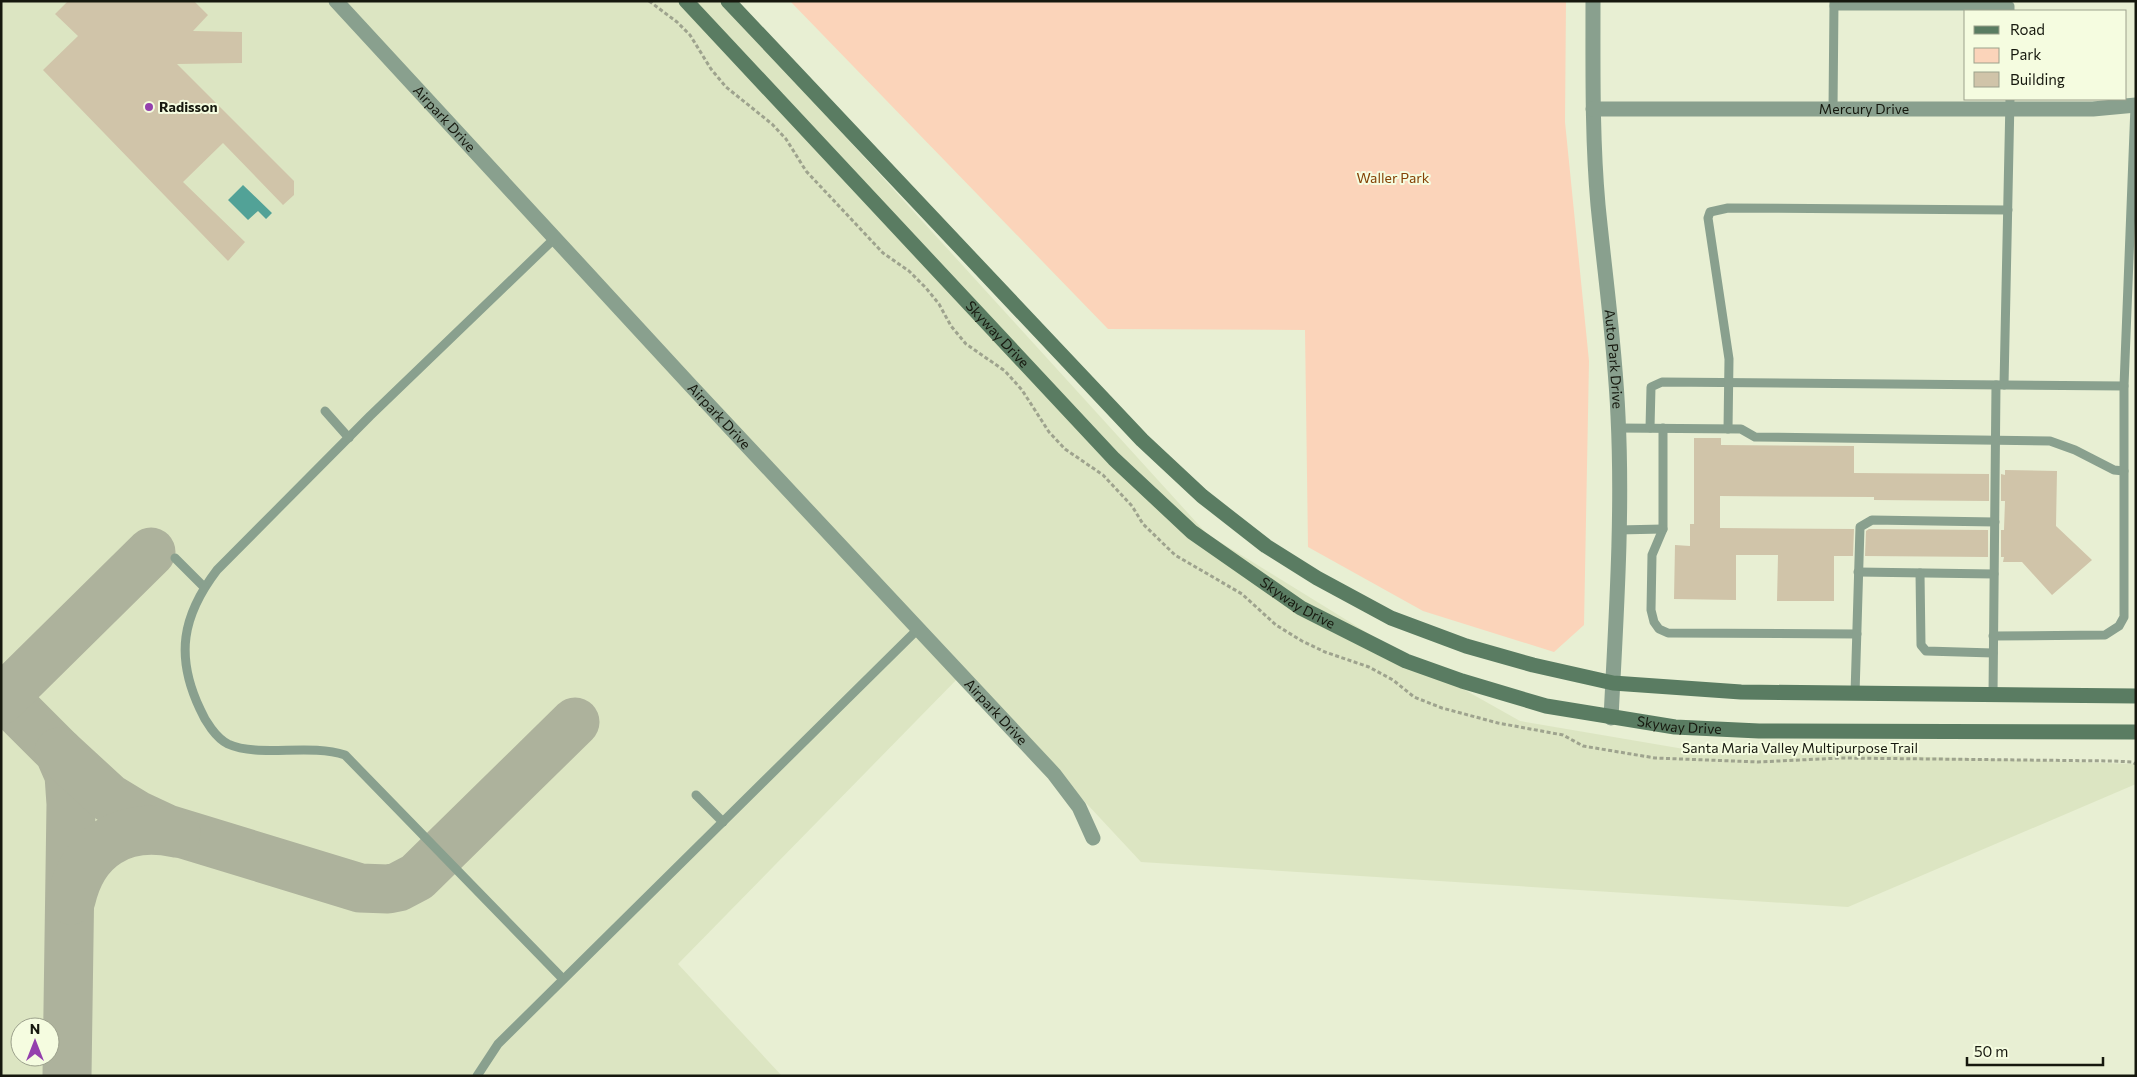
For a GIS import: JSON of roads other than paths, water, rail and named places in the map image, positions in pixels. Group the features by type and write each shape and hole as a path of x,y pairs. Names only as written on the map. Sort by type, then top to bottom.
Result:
{"main road":[{"name":"Skyway Drive","path":"686,1 1114,459 1192,532 1301,608 1406,661 1462,681 1546,706 1675,727 1759,731 2136,732"},
{"path":"728,1 1142,440 1202,496 1266,546 1317,578 1391,618 1466,646 1532,665 1613,683 1741,692 2136,696"}],"street":[{"name":"Airpark Drive","path":"336,1 1054,774 1080,807 1093,838"},
{"name":"Auto Park Drive","path":"1593,1 1593,109 1598,204 1610,303 1618,428 1618,530 1611,718"},
{"name":"Mercury Drive","path":"1593,109 1833,109 2010,104 2093,109 2135,106"}],"lane":[{"path":"1833,109 1834,3 2010,6 2010,10"},
{"path":"1993,695 1996,440 2008,210 2010,104"},
{"path":"1993,636 2105,635 2119,626 2124,617 2124,386 2135,106"},
{"path":"1728,429 1729,360 1708,218 1710,212 1728,208 2008,210"},
{"path":"555,238 349,438 217,570 204,587 192,612 184,652 188,683 210,727 227,743 246,749 329,750 345,755 563,979"},
{"path":"1650,428 1650,394 1651,387 1656,384 2124,386"},
{"path":"325,411 349,438"},
{"path":"1618,428 1740,429 1756,437 2050,442 2075,450 2114,470 2124,471"},
{"path":"1663,428 1663,529 1655,546 1652,564 1651,610 1654,622 1659,629 1668,633 1857,634"},
{"path":"1855,694 1860,527 1865,522 1872,520 1995,522"},
{"path":"1618,530 1663,529"},
{"path":"175,558 204,587"},
{"path":"1858,572 1994,574"},
{"path":"1920,573 1921,645 1926,651 1993,653"},
{"path":"477,1076 498,1044 919,628"},
{"path":"696,795 723,822"}],"water":[{"path":"243,185 272,213 266,219 258,211 248,220 228,200"}],"place":[{"name":"Radisson","path":"149,107"}],"park label":[{"name":"Waller Park","path":"1393,178"}]}
